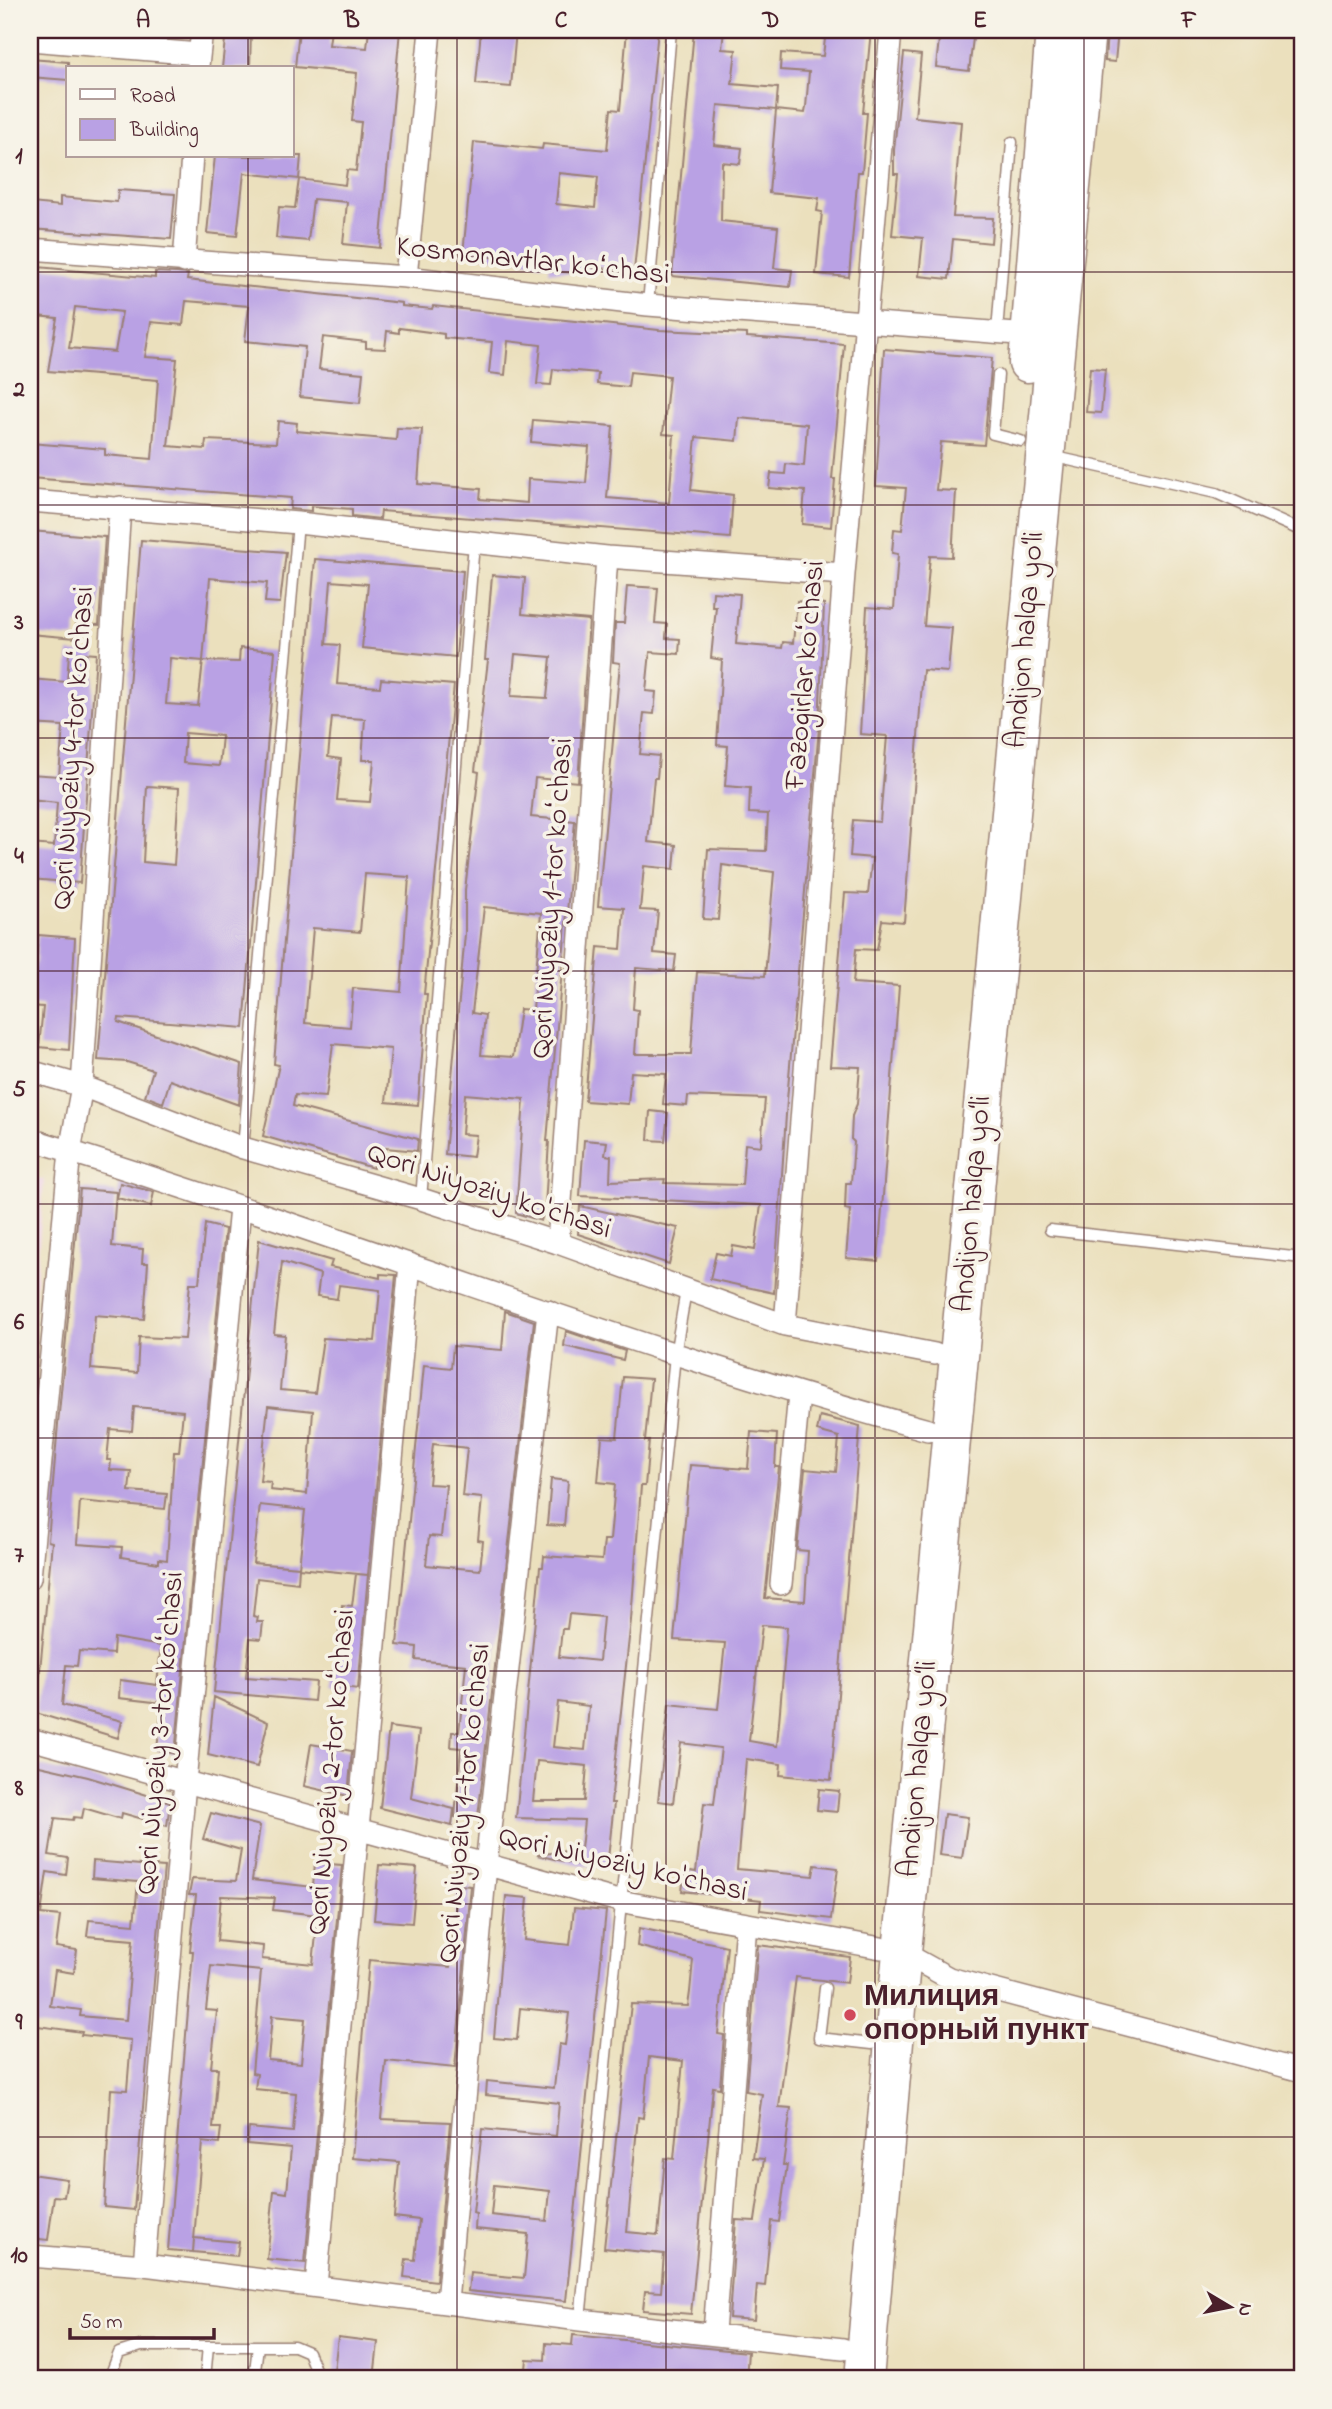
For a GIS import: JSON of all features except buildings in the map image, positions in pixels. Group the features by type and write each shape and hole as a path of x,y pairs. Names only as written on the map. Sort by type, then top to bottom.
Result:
{"highway":[{"name":"Andijon halqa yo‘li","path":"842,2364 872,2044 891,1950 1032,448 1014,333 1055,30"},
{"name":"Andijon halqa yo‘li","path":"864,2379 891,1950 935,1354 1032,448 1087,30"}],"street":[{"path":"30,40 199,61 202,30"},
{"path":"405,277 430,30"},
{"name":"Fazogirlar koʻchasi","path":"785,1325 844,574 891,30"},
{"path":"184,262 192,158"},
{"name":"Kosmonavtlar koʻchasi","path":"30,249 405,277 648,305 1014,333"},
{"path":"30,501 298,523 607,557 844,574"},
{"name":"Qori Niyoziy 4-tor koʻchasi","path":"30,1578 70,1151 82,1086 120,507"},
{"name":"Qori Niyoziy 1-tor koʻchasi","path":"558,1243 607,557"},
{"name":"Qori Niyoziy ko'chasi","path":"30,1071 82,1086 243,1149 421,1199 558,1243 785,1325 935,1354"},
{"path":"30,1139 410,1264 675,1355 799,1394 928,1430"},
{"name":"Qori Niyoziy 3-tor koʻchasi","path":"144,2264 185,1782 240,1208"},
{"name":"Qori Niyoziy 2-tor koʻchasi","path":"316,2286 410,1264"},
{"name":"Qori Niyoziy 1-tor koʻchasi","path":"447,2302 486,1865 548,1311"},
{"path":"781,1584 799,1394"},
{"name":"Qori Niyoziy ko'chasi","path":"30,1739 619,1901 891,1950 949,1979 1302,2071"},
{"path":"714,2332 746,1924"},
{"path":"30,2256 144,2264 580,2320 714,2332 842,2364"}],"lane":[{"path":"648,305 671,30"},
{"path":"1012,142 1014,333"},
{"path":"998,375 993,434 1032,448 1216,493 1302,531"},
{"path":"243,1149 298,523"},
{"path":"421,1199 474,544"},
{"path":"1050,1230 1302,1258"},
{"path":"580,2320 619,1901 675,1355 686,1290"},
{"path":"825,1988 819,2038 872,2044"},
{"path":"110,2379 119,2353 141,2346 294,2346 308,2352 316,2372 315,2379"},
{"path":"205,2379 208,2346"},
{"path":"254,2379 258,2346"}],"shaded area":[{"path":"30,1176 44,1180 30,1356"}],"place":[{"name":"Милиция опорный пункт","path":"850,2015"}]}
